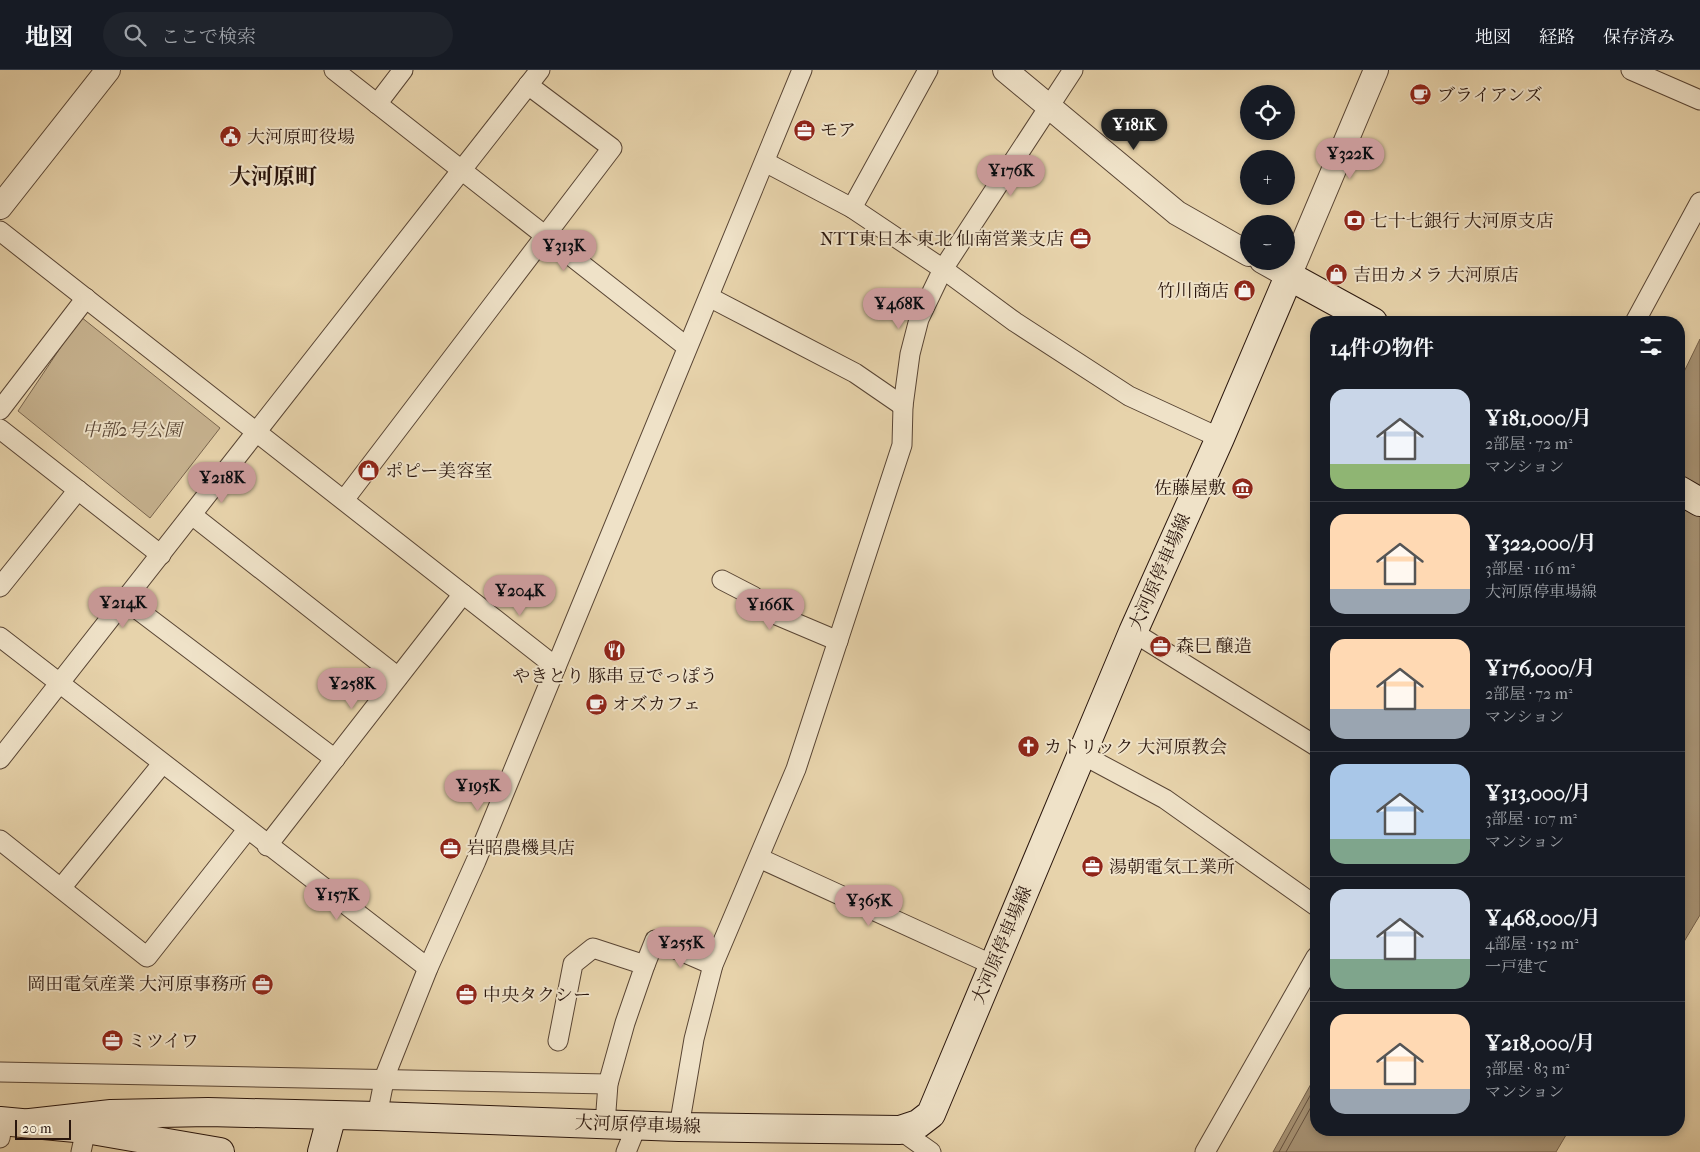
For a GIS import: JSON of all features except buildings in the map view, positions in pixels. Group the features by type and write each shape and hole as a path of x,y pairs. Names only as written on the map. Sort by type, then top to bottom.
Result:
{"main road":[{"path":"1289,276 1363,316"},
{"name":"大河原停車場線","path":"30,1123 111,1114 208,1112 332,1114 637,1125 900,1130 918,1124 931,1114 1132,632 1220,438 1289,276"},
{"path":"1685,493 1700,502"},
{"path":"322,1152 332,1114"},
{"path":"1,1127 30,1123 84,1140 220,1152"}],"street":[{"path":"0,207 108,70"},
{"path":"334,70 688,347"},
{"path":"377,104 403,70"},
{"path":"0,759 540,70"},
{"path":"378,1116 384,1080 428,968 476,861 802,70"},
{"path":"852,208 928,70"},
{"path":"1005,70 1177,213 1240,249"},
{"path":"679,1126 694,1039 713,965 796,769 902,445 903,406 910,354 919,319 943,269 1073,70"},
{"path":"1278,270 1289,276 1376,70"},
{"path":"1631,70 1700,100"},
{"path":"344,500 612,148 528,85"},
{"path":"765,162 852,208 943,269 1015,322 1129,396 1220,438"},
{"path":"1638,316 1700,202"},
{"path":"0,231 556,667"},
{"path":"709,297 855,373 903,406"},
{"path":"0,410 86,298"},
{"path":"0,429 161,554"},
{"path":"0,587 78,490"},
{"path":"192,515 398,677"},
{"path":"722,580 753,596 766,611 838,642"},
{"path":"268,846 463,594"},
{"path":"125,600 335,759"},
{"path":"1132,632 1310,742"},
{"path":"0,637 247,830 428,968"},
{"path":"1082,754 1165,799 1310,902"},
{"path":"61,888 162,764"},
{"path":"0,840 147,956 247,830"},
{"path":"759,858 993,965"},
{"path":"605,1124 608,1084 625,1023 655,940 713,965"},
{"path":"558,1041 573,964 593,948 645,965"},
{"path":"1205,1152 1310,968"},
{"path":"0,1072 608,1084"},
{"path":"626,1152 637,1125"},
{"path":"900,1130 931,1152"}],"green space":[{"name":"中部2号公園","path":"81,317 220,428 150,518 18,411"}],"water":[{"path":"1700,339 1700,915 1685,940 1685,370"},
{"path":"1310,1086 1310,1136 1565,1136 1556,1152 1273,1152"}],"place":[{"name":"ブライアンズ","path":"1421,95"},
{"name":"モア","path":"804,130"},
{"name":"大河原町役場","path":"231,137"},
{"name":"七十七銀行 大河原支店","path":"1354,221"},
{"name":"NTT東日本 東北 仙南営業支店","path":"1080,239"},
{"name":"吉田カメラ 大河原店","path":"1337,275"},
{"name":"竹川商店","path":"1245,291"},
{"name":"ポピー美容室","path":"369,471"},
{"name":"佐藤屋敷","path":"1242,488"},
{"name":"森巳 醸造","path":"1160,646"},
{"name":"やきとり 豚串 豆でっぽう","path":"615,651"},
{"name":"オズカフェ","path":"596,704"},
{"name":"カトリック 大河原教会","path":"1028,747"},
{"name":"岩昭農機具店","path":"451,848"},
{"name":"湯朝電気工業所","path":"1093,867"},
{"name":"岡田電気産業 大河原事務所","path":"263,984"},
{"name":"中央タクシー","path":"467,995"},
{"name":"ミツイワ","path":"112,1041"}],"district":[{"name":"大河原町","path":"273,177"}]}
